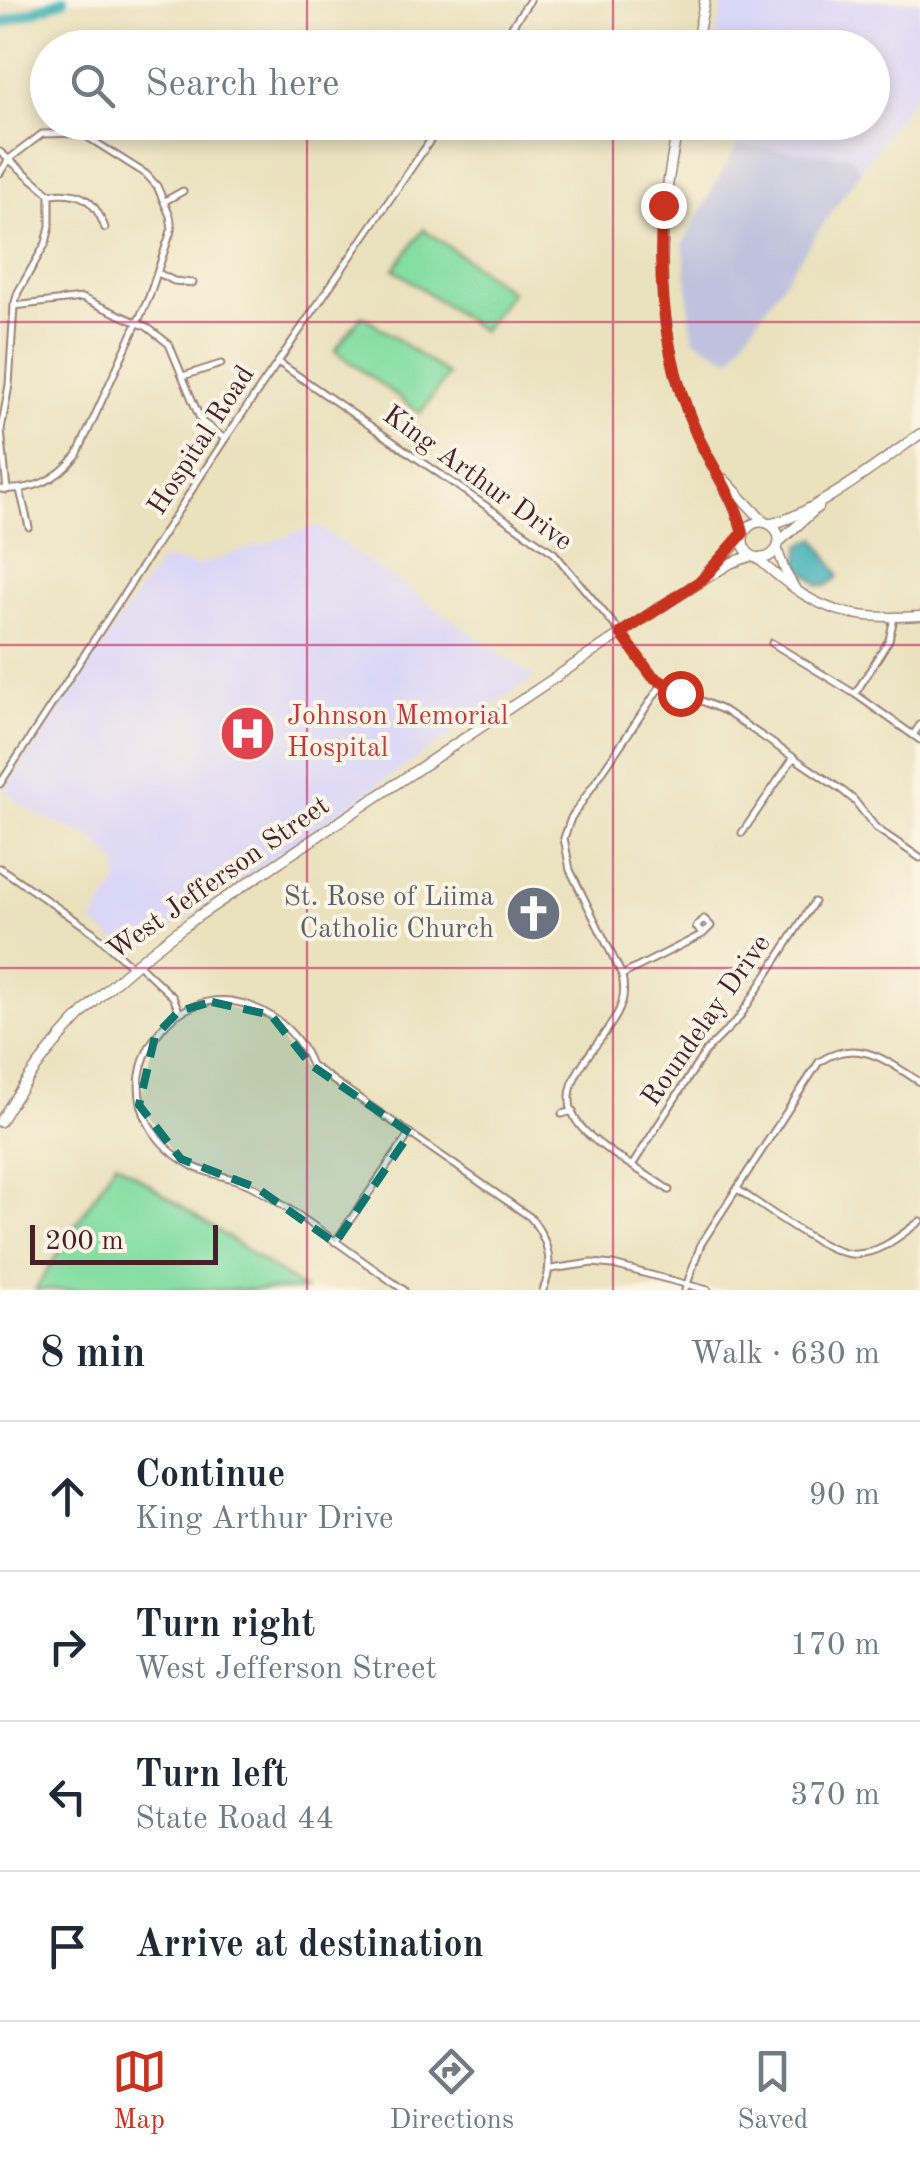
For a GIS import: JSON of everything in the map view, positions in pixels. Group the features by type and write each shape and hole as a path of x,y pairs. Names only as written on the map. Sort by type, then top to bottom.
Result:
{"main road":[{"path":"699,30 706,0"},
{"path":"675,140 661,228 666,335 684,401 740,515 744,547 754,557 769,556 824,499"},
{"path":"743,535 754,523 791,518 920,434"},
{"path":"715,470 777,532 778,545"},
{"name":"West Jefferson Street","path":"702,580 743,535"},
{"name":"West Jefferson Street","path":"0,1122 66,1029 133,964 197,916 702,580 754,557"}],"street":[{"path":"509,30 530,0"},
{"path":"0,173 9,158 34,140"},
{"path":"50,194 46,243 14,306 9,384 1,430 4,490 31,489 63,473 77,455 139,322 172,228 165,201 146,174 93,140"},
{"name":"Hospital Road","path":"0,784 225,439 431,140"},
{"path":"0,152 50,194 82,195 98,208 105,228"},
{"path":"165,201 183,191"},
{"path":"158,273 193,284"},
{"path":"14,306 82,298 139,322 169,344 201,421 225,439"},
{"name":"King Arthur Drive","path":"278,362 535,538 570,571 662,684 725,710 854,800 876,828 920,858"},
{"path":"184,376 221,364"},
{"path":"0,368 8,368"},
{"path":"20,490 28,526"},
{"path":"778,545 794,588"},
{"path":"754,557 812,602 832,611 920,616"},
{"path":"855,694 889,640 894,617"},
{"path":"772,643 917,738 920,726"},
{"path":"662,684 576,809 564,838 570,870 622,974 624,994 618,1014 573,1082 573,1111 579,1125 590,1135 669,1190"},
{"path":"742,833 794,758"},
{"path":"0,868 94,932 173,998 179,1012"},
{"name":"Roundelay Drive","path":"633,1164 705,1052 740,1018 814,902"},
{"path":"622,974 703,934"},
{"path":"404,1290 256,1188 202,1170 181,1159 158,1137 139,1104 144,1058 155,1036 179,1012 229,1001 271,1014 299,1042 311,1065 530,1217 547,1246 551,1269 543,1290"},
{"path":"686,1287 701,1244 820,1062 842,1051 871,1052 920,1082"},
{"path":"562,1114 573,1111"},
{"path":"335,1242 410,1133"},
{"path":"736,1189 830,1248 853,1254 886,1246 920,1221"},
{"path":"551,1269 612,1264 708,1290"}],"highlighted area":[{"path":"212,1002 271,1015 311,1065 410,1133 335,1243 257,1188 181,1159 139,1105 155,1036 179,1011"}],"shaded area":[{"path":"724,0 920,0 920,86 890,129 890,30 718,30"},
{"path":"724,140 882,140 861,170 850,156 737,146"},
{"path":"737,146 850,156 861,170 730,359 693,338 683,243"},
{"name":"Johnson Memorial Hospital","path":"317,526 534,677 134,954 92,923 118,883 117,863 92,838 32,812 4,790 161,559 197,566"}],"green space":[{"path":"424,229 511,292 482,331 394,269"},
{"path":"362,315 448,375 420,413 335,351"},
{"path":"116,1162 305,1290 35,1290"}],"water":[{"path":"816,538 838,573 827,586 819,585 798,565 801,545"}],"waterway":[{"path":"0,24 63,0"}],"place":[{"name":"Johnson Memorial Hospital","path":"248,733"},
{"name":"St. Rose of Liima Catholic Church","path":"533,914"}],"route":[{"path":"663,205 666,335 674,371 706,454 740,515 743,533 702,580 621,633 652,676 680,693"}]}
